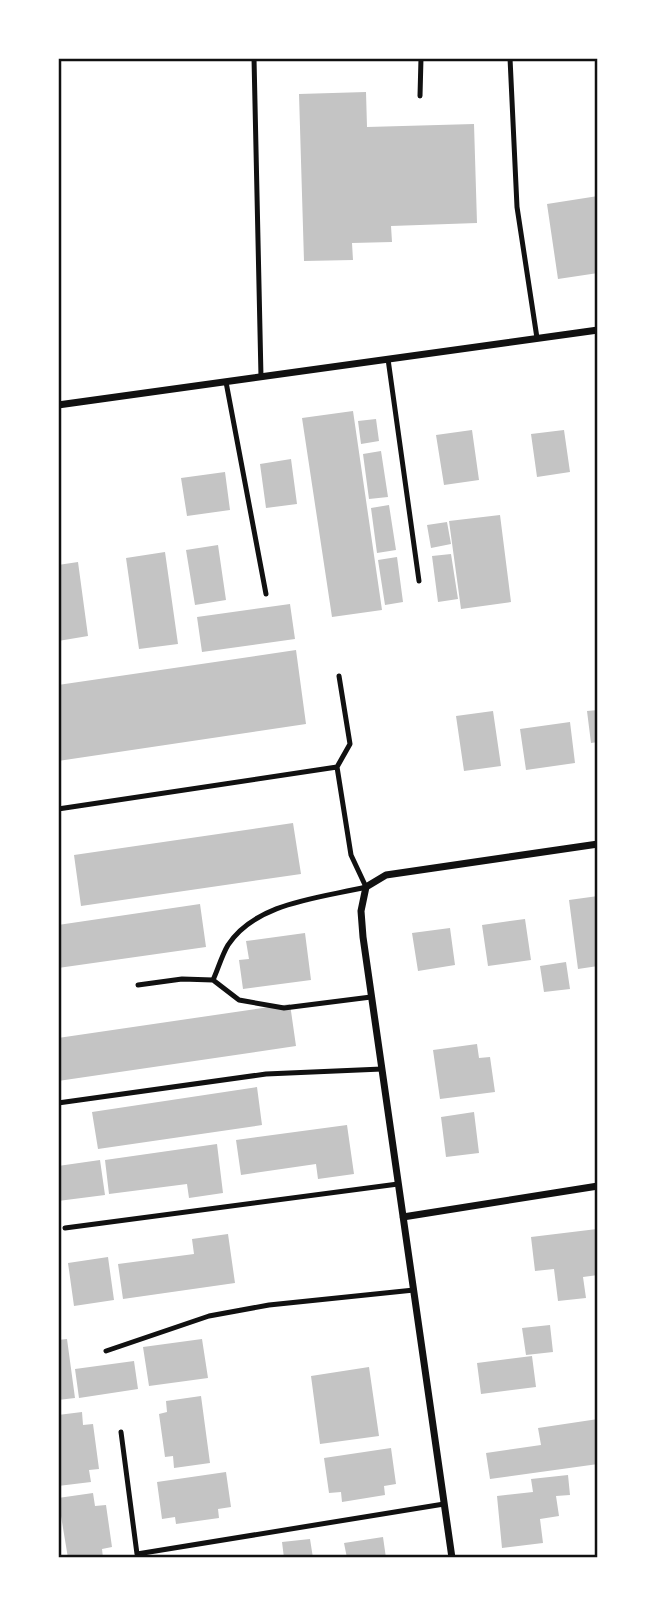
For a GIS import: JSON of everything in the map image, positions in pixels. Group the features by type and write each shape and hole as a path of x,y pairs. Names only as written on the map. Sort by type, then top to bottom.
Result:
{"street":[{"path":"58,405 598,330"},
{"path":"452,1558 361,911 366,887 386,875 598,844"},
{"path":"403,1217 598,1186"}],"lane":[{"path":"254,58 261,377"},
{"path":"421,58 421,96"},
{"path":"510,58 517,207 537,338"},
{"path":"388,359 419,581"},
{"path":"226,382 266,594"},
{"path":"213,980 228,945 247,926 283,906 366,887 351,855 337,767 350,744 340,676"},
{"path":"58,810 337,767"},
{"path":"138,985 182,979 213,980 239,999 284,1008 371,997"},
{"path":"58,1103 266,1074 382,1069"},
{"path":"65,1228 398,1184"},
{"path":"106,1351 209,1316 269,1306 414,1290"},
{"path":"121,1432 137,1554 444,1504"}],"building":[{"path":"366,92 367,127 474,124 477,223 391,226 392,242 352,243 353,260 304,261 299,94"},
{"path":"598,196 598,273 558,279 547,204"},
{"path":"353,411 382,610 332,617 302,418"},
{"path":"376,419 379,441 361,444 358,421"},
{"path":"472,430 479,480 444,485 436,435"},
{"path":"564,430 570,472 537,477 531,434"},
{"path":"381,451 388,497 369,499 363,454"},
{"path":"291,459 297,504 266,508 260,464"},
{"path":"225,472 230,510 187,516 181,478"},
{"path":"389,505 396,550 377,553 371,508"},
{"path":"500,515 511,602 461,609 449,521"},
{"path":"447,522 451,544 431,548 427,525"},
{"path":"218,545 226,600 195,605 186,550"},
{"path":"165,552 178,644 139,649 126,558"},
{"path":"451,554 458,599 438,602 432,556"},
{"path":"397,557 403,602 385,605 378,560"},
{"path":"78,562 88,636 58,641 58,565"},
{"path":"290,604 295,639 202,652 197,617"},
{"path":"296,650 306,724 58,761 58,685"},
{"path":"598,710 598,742 591,743 587,711"},
{"path":"493,711 501,766 464,771 456,716"},
{"path":"570,722 575,763 526,770 520,729"},
{"path":"293,823 301,874 81,906 74,855"},
{"path":"598,896 598,966 578,969 569,900"},
{"path":"200,904 206,947 58,968 58,925"},
{"path":"525,919 531,960 488,966 482,925"},
{"path":"450,928 455,965 418,971 412,933"},
{"path":"305,933 311,980 243,989 239,960 249,959 246,941"},
{"path":"566,962 570,989 544,992 540,966"},
{"path":"290,1004 296,1046 58,1081 58,1038"},
{"path":"477,1044 479,1058 490,1057 495,1092 440,1099 433,1050"},
{"path":"257,1087 262,1125 98,1149 92,1112"},
{"path":"474,1112 479,1153 446,1157 441,1117"},
{"path":"347,1125 354,1174 318,1179 316,1164 241,1175 236,1140"},
{"path":"217,1144 223,1193 189,1198 187,1184 109,1194 105,1160"},
{"path":"100,1160 105,1195 58,1201 58,1166"},
{"path":"597,1229 598,1275 583,1277 586,1298 558,1301 554,1269 535,1271 531,1237"},
{"path":"228,1234 235,1283 123,1299 118,1264 194,1254 192,1239"},
{"path":"108,1257 114,1300 74,1306 68,1263"},
{"path":"550,1325 553,1352 526,1355 522,1328"},
{"path":"67,1339 75,1398 58,1400 58,1340"},
{"path":"202,1339 208,1378 149,1386 143,1347"},
{"path":"532,1356 536,1387 481,1394 477,1363"},
{"path":"134,1361 138,1389 79,1398 75,1369"},
{"path":"369,1367 379,1436 320,1444 311,1376"},
{"path":"201,1396 210,1463 174,1468 173,1456 165,1457 159,1414 167,1412 166,1401"},
{"path":"82,1412 83,1425 93,1424 99,1469 89,1470 91,1482 58,1486 58,1415"},
{"path":"598,1419 598,1464 490,1479 486,1453 541,1445 538,1428"},
{"path":"391,1448 396,1484 384,1486 385,1495 342,1502 341,1492 329,1493 324,1458"},
{"path":"226,1472 231,1507 218,1509 219,1518 176,1524 175,1517 162,1519 157,1482"},
{"path":"568,1475 570,1495 556,1496 559,1516 540,1519 543,1543 502,1548 497,1496 533,1492 531,1479"},
{"path":"93,1493 95,1506 106,1505 112,1547 102,1549 103,1558 68,1558 58,1498"},
{"path":"383,1537 386,1558 347,1558 344,1543"},
{"path":"310,1539 313,1558 284,1558 282,1542"}]}
